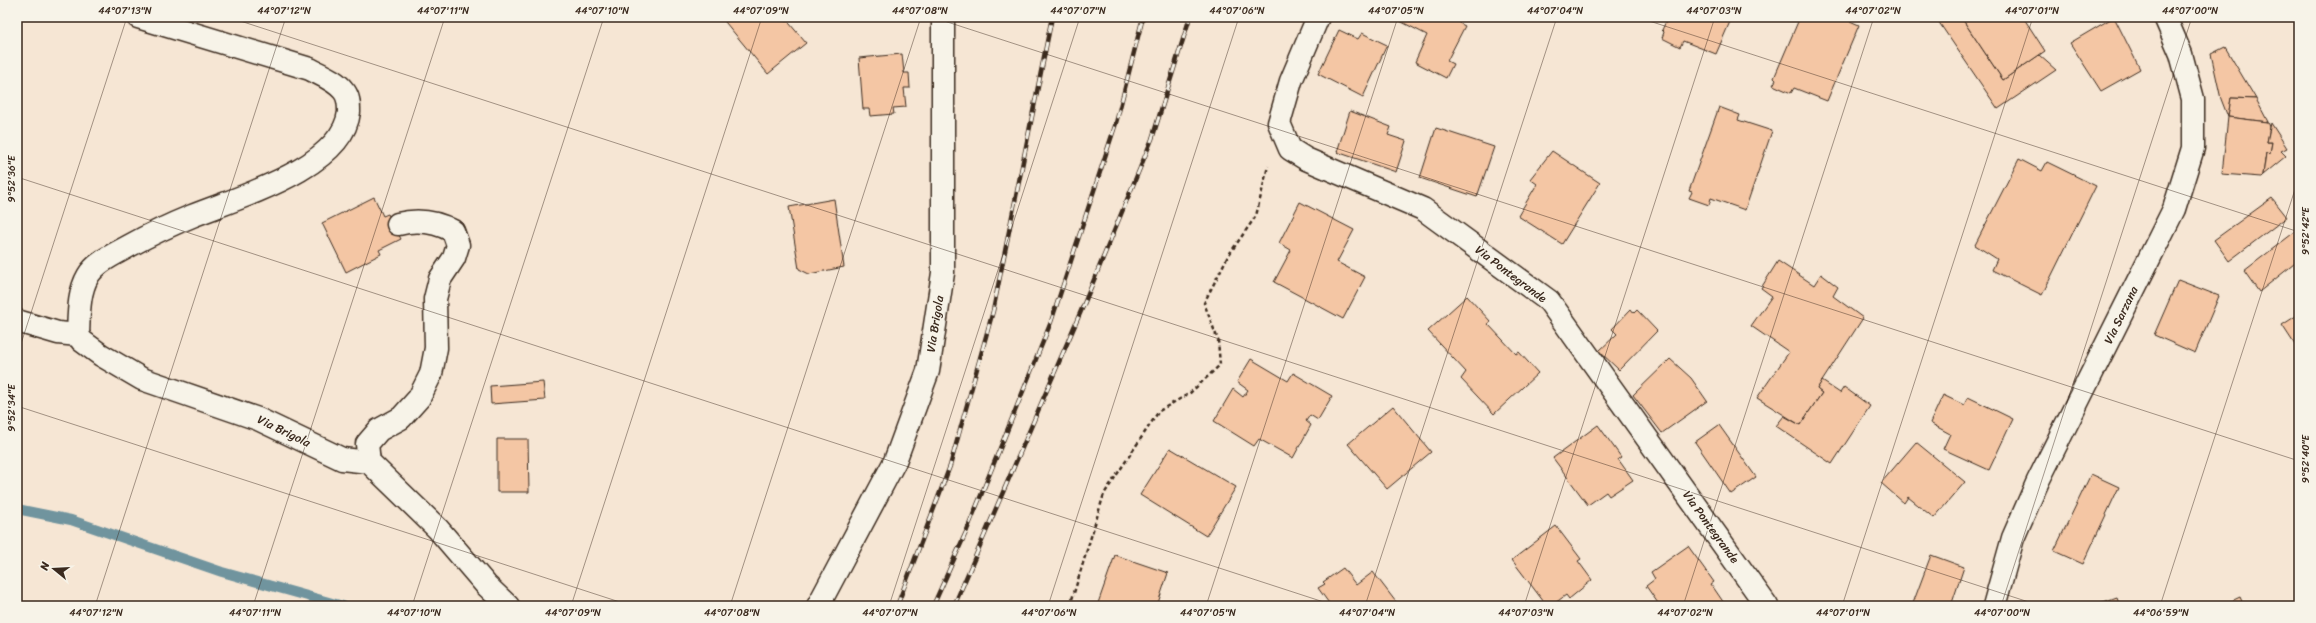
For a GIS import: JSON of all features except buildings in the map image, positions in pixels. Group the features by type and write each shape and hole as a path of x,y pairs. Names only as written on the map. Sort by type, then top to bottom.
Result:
{"street":[{"path":"17,321 58,333 78,335 81,298 88,276 105,260 152,234 260,190 305,168 343,133 347,122 349,106 347,95 333,81 310,69 138,17"},
{"name":"Via Brigola","path":"818,606 896,461 928,371 943,273 943,17"},
{"path":"1278,123 1291,81 1318,17"},
{"name":"Via Sarzana","path":"1994,606 2013,538 2038,480 2174,209 2193,148 2193,99 2181,54 2165,17"},
{"name":"Via Pontegrande","path":"1278,123 1290,149 1306,159 1423,209 1549,300 1767,606"},
{"path":"398,224 411,220 442,224 452,231 458,245 454,258 440,279 435,299 436,348 431,374 419,398 401,418 379,430 367,444 369,462 438,529 486,585 508,606"},
{"name":"Via Brigola","path":"78,335 82,341 142,379 258,419 342,459 369,462"}],"path":[{"path":"1070,606 1104,494 1159,411 1190,393 1220,365 1218,340 1204,303 1228,256 1256,216 1278,123"}],"waterway":[{"path":"17,509 71,520 222,572 343,606"}],"railway":[{"path":"897,606 950,466 993,311 1052,17"},
{"path":"933,606 967,530 1051,322 1116,123 1143,17"},
{"path":"954,606 1084,304 1152,139 1190,17"}]}
